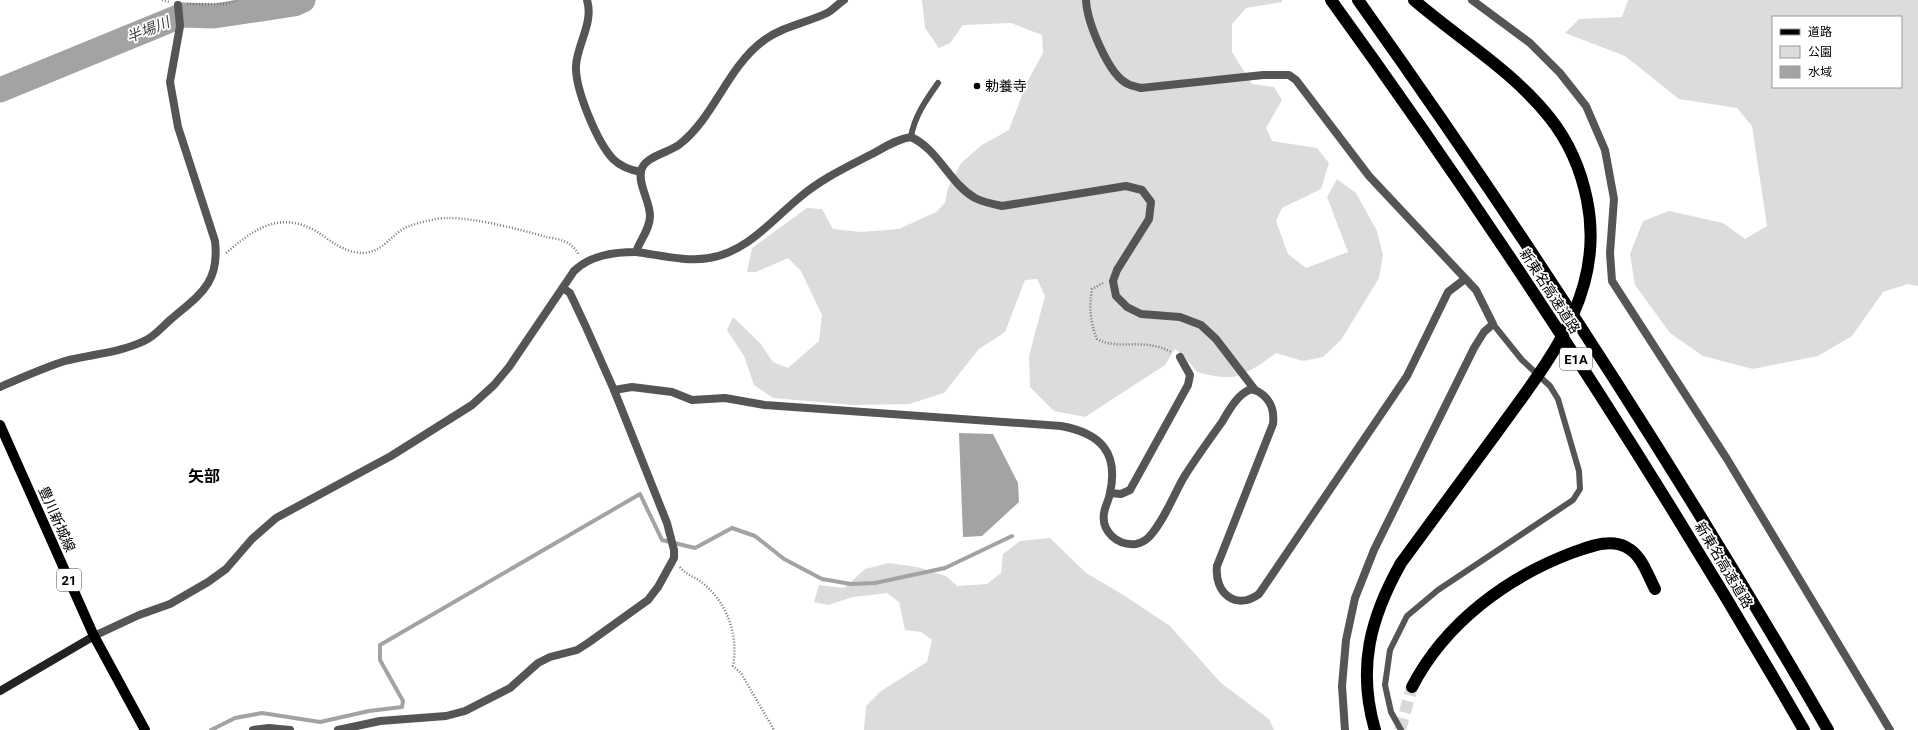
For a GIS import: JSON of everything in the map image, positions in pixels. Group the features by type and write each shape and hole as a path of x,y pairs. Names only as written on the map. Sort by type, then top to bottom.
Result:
{"highway":[{"name":"新東名高速道路","path":"1331,0 1454,173 1542,306 1694,545 1804,730"},
{"name":"新東名高速道路","path":"1358,0 1475,167 1557,290 1717,540 1828,730"},
{"path":"1375,730 1368,696 1367,655 1377,614 1388,585 1401,563 1532,384 1555,349 1575,313 1583,294 1590,261 1590,213 1586,192 1573,154 1551,118 1522,87 1414,0"},
{"path":"1412,687 1436,648 1467,617 1521,576 1562,557 1596,545 1608,543 1625,546 1638,556 1654,589"}],"main road":[{"name":"豊川新城線","path":"0,425 94,636 145,730"}],"street":[{"path":"587,0 589,6 588,18 576,64 576,80 595,131 613,159 626,169 640,172"},
{"path":"636,252 648,226 650,216 640,172 644,164 679,145 692,132 728,83 737,67 752,50 774,34 829,12 844,0"},
{"path":"1086,0 1087,12 1098,43 1116,74 1128,84 1141,88 1263,75 1289,75 1296,80 1369,176 1476,290 1493,324 1484,332 1474,348 1374,550 1355,598 1346,640 1342,686 1345,730"},
{"path":"1472,0 1530,43 1560,73 1586,106 1605,150 1614,199 1610,253 1612,281 1727,459 1890,730"},
{"path":"0,387 64,361 125,350 146,341 203,291 215,268 216,256 214,241 178,127 170,82 180,26 178,6"},
{"path":"0,691 94,636 139,615 170,604 208,582 226,569 252,539 276,518 392,456 472,405 494,385 509,366 574,271 583,263 593,258 623,252 636,252 693,259 709,258 726,254 745,245 800,197 833,174 896,142 911,137 920,142 935,156 959,184 974,197 989,204 1002,206 1126,186 1142,190 1151,202 1149,219 1117,270 1114,280 1116,296 1127,307 1141,314 1180,317 1201,325 1216,339 1255,390 1268,400 1272,408 1273,424 1217,566 1217,584 1228,597 1243,602 1251,600 1259,594 1407,376 1448,292 1465,279"},
{"path":"338,730 380,721 446,716 465,711 510,688 538,663 550,657 577,650 588,643 648,600 658,587 674,554 670,535 614,390 570,293 563,288"},
{"path":"1110,493 1121,494 1130,490 1188,385 1190,375 1180,357"},
{"path":"614,390 632,387 672,392 692,400 725,398 765,405 1074,428 1096,438 1107,452 1112,465 1110,493 1104,514 1108,532 1113,538 1120,542 1129,544 1142,542 1154,531 1186,475 1231,408 1245,393 1250,390 1255,390"},
{"path":"253,730 269,728 290,730"}],"lane":[{"path":"911,137 913,128 924,102 938,83"},
{"path":"1401,730 1391,712 1385,685 1390,650 1407,616 1438,590 1573,500 1580,489 1579,471 1558,399 1550,386 1522,360 1493,324"}],"path":[{"path":"178,6 225,4 238,0"},
{"path":"216,256 224,255 252,232 266,225 291,223 310,228 343,249 356,253 370,252 380,247 398,231 410,226 447,218 530,232 567,242 576,250 583,263"},
{"path":"1114,280 1101,283 1092,289 1089,304 1092,327 1097,339 1106,344 1151,344 1161,347 1180,357"},
{"path":"674,554 683,572 700,581 718,598 728,618 735,645 733,666 741,673 774,730"}],"green space":[{"path":"922,0 1282,0 1282,2 1246,8 1232,24 1232,52 1252,84 1274,87 1282,100 1266,128 1272,141 1317,148 1329,163 1321,189 1282,208 1276,221 1288,254 1306,268 1348,252 1327,197 1337,179 1356,193 1377,231 1383,255 1379,278 1341,340 1323,357 1303,361 1276,353 1252,369 1232,377 1197,372 1185,357 1175,349 1165,365 1085,417 1054,411 1030,387 1029,356 1045,296 1037,279 1025,280 1005,332 979,349 944,393 909,404 854,405 773,398 754,385 744,356 727,330 733,317 760,343 773,362 788,368 819,341 822,315 801,271 788,258 756,272 747,272 752,248 807,208 822,209 833,229 861,232 899,229 936,212 945,203 948,188 961,163 982,145 1009,130 1027,82 1043,53 1042,35 1011,23 963,25 950,43 939,48 925,28"},
{"path":"1628,0 1918,0 1918,286 1908,284 1883,292 1852,336 1818,356 1753,369 1703,356 1670,333 1635,285 1630,254 1643,221 1669,211 1723,223 1745,239 1767,226 1752,126 1737,108 1679,99 1625,56 1565,33 1579,19 1622,17"},
{"path":"1050,538 1086,573 1125,596 1170,626 1221,683 1269,719 1274,730 864,730 866,706 881,691 927,662 932,640 921,632 905,630 899,602 887,593 853,597 828,605 814,602 819,585 844,588 865,569 889,563 917,567 946,576 957,586 987,584 1001,573 1003,554 1020,541"}],"water":[{"path":"959,433 993,434 1018,483 1019,502 982,536 963,537"}],"waterway":[{"name":"半場川","path":"0,90 183,15 214,16 294,4 303,0"},
{"path":"211,730 235,718 262,713 320,722 369,711 402,707 403,701 380,660 380,645 640,494 662,540 695,548 732,528 755,536 784,559 822,579 851,584 875,583 945,568 1012,536"}],"tunnel":[{"path":"1400,730 1412,687"}],"place":[{"name":"勅養寺","path":"977,86"}],"district":[{"name":"矢部","path":"204,476"}]}
